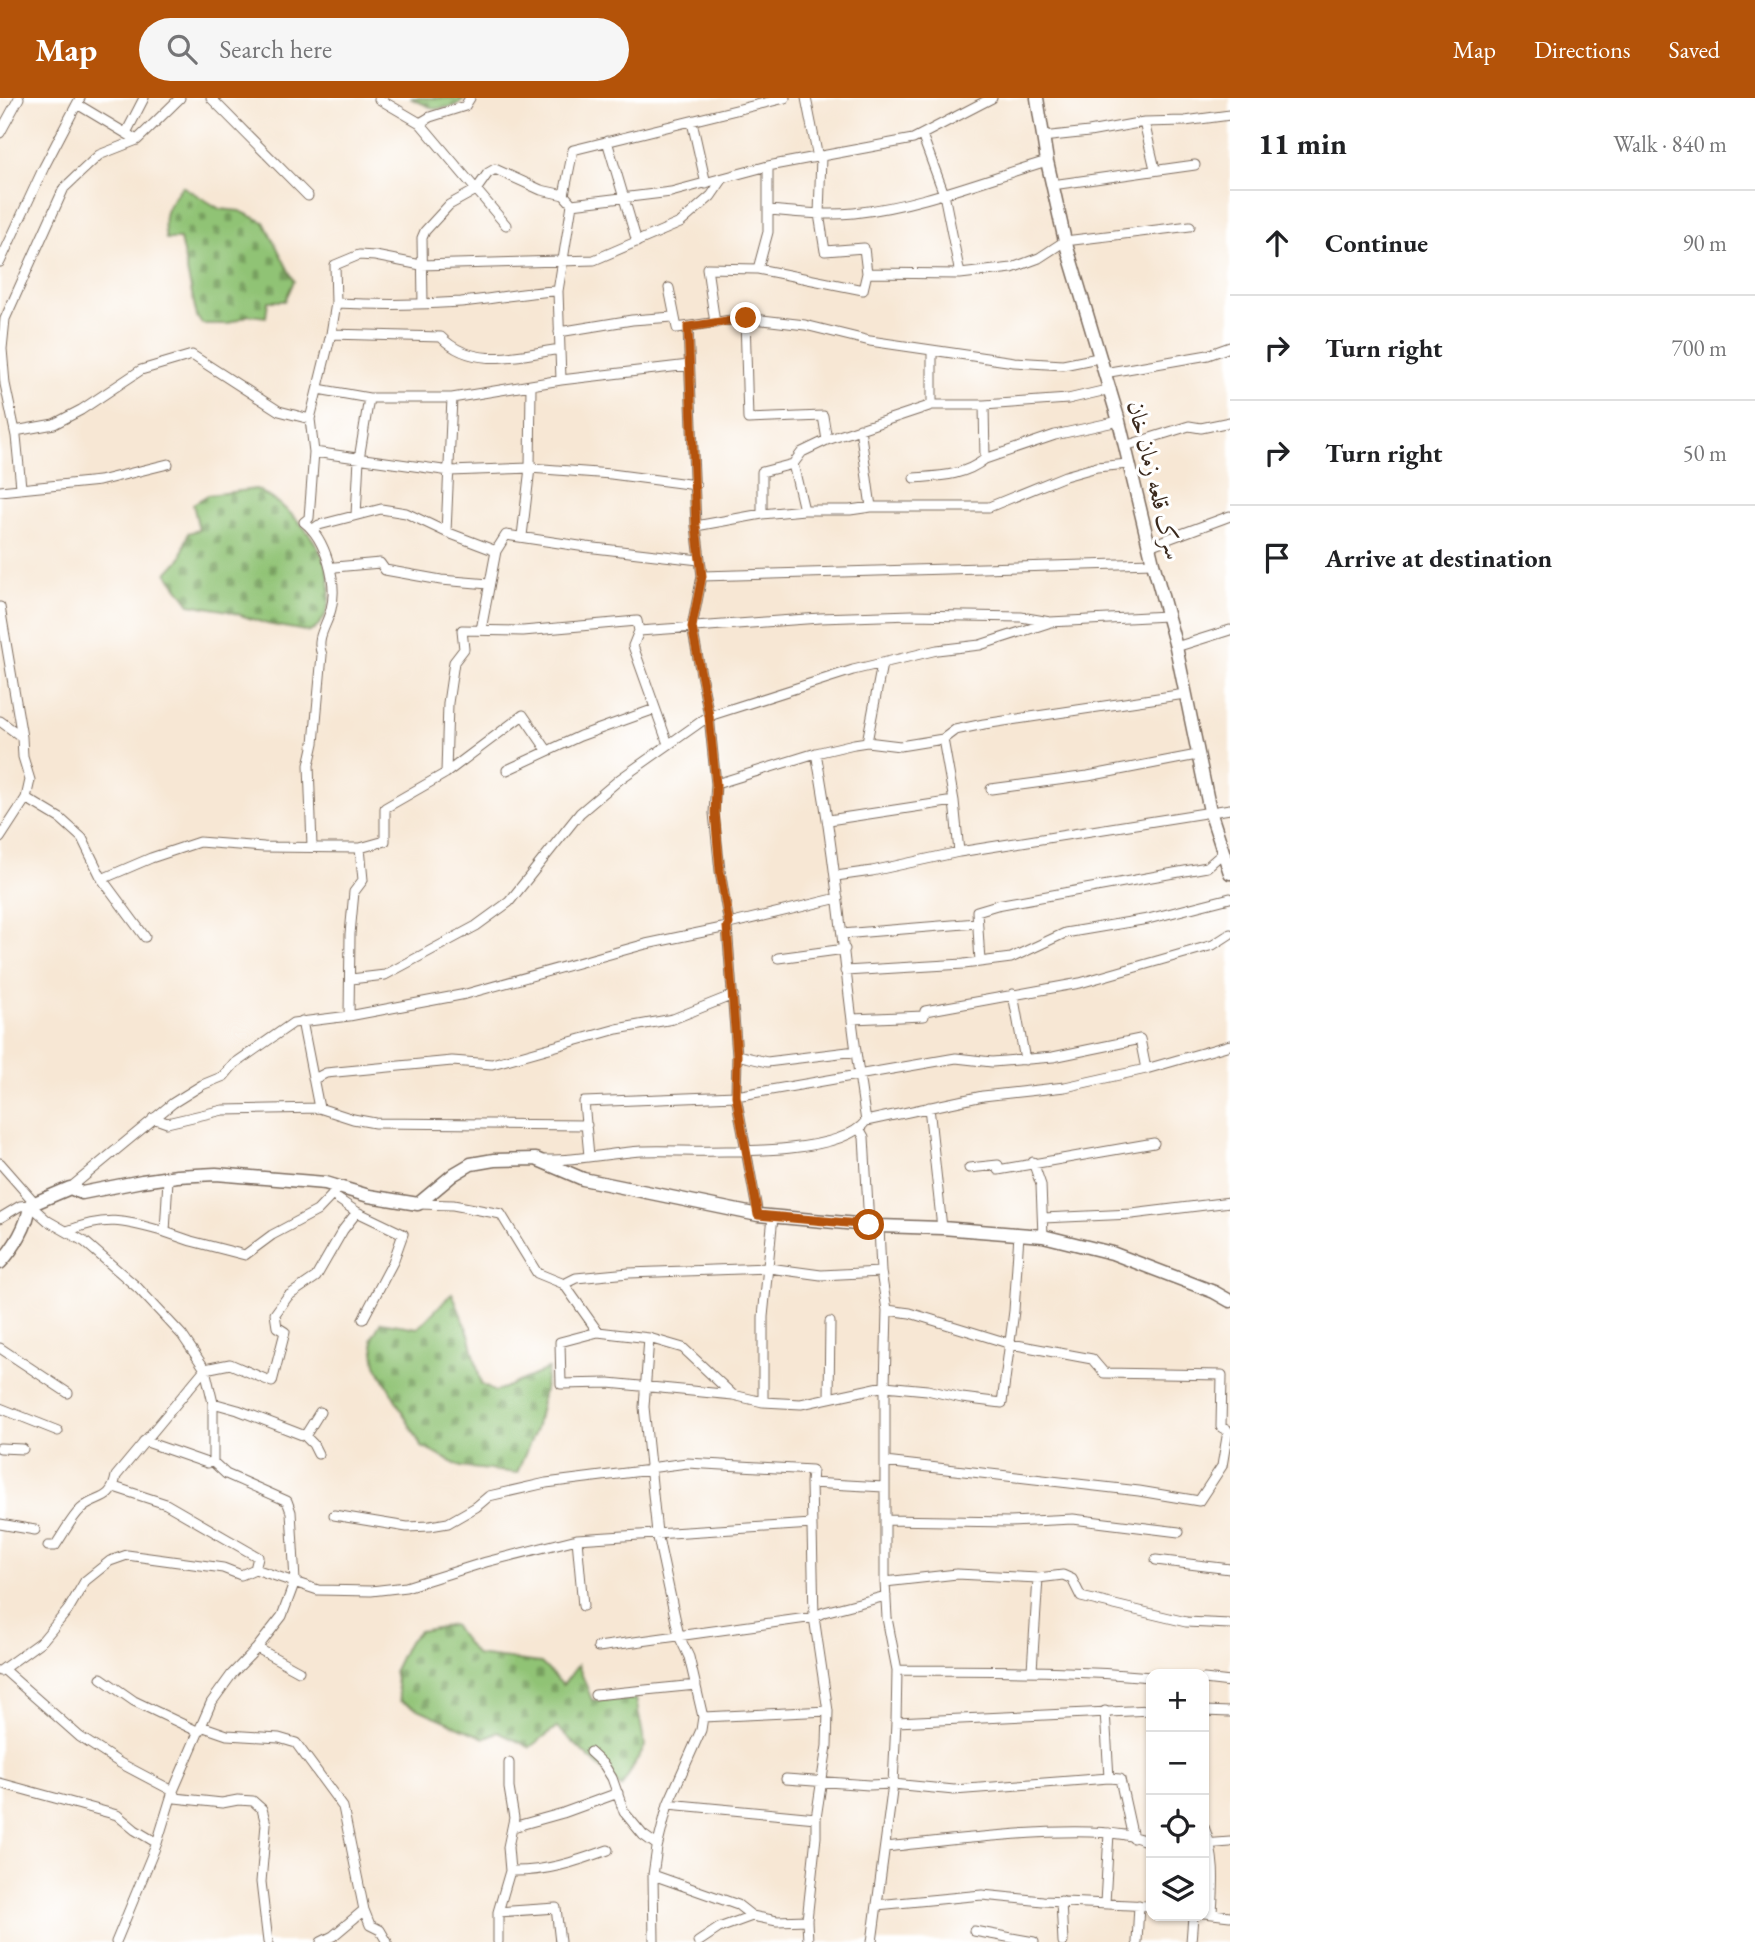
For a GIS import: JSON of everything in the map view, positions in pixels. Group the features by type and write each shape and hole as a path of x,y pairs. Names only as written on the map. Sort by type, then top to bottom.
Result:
{"street":[{"path":"0,133 19,98"},
{"path":"126,133 144,98"},
{"path":"22,487 2,349 5,318 14,295 64,188 99,155 137,139 180,98"},
{"path":"211,98 308,196"},
{"path":"420,123 465,106 470,98"},
{"path":"564,195 573,150 785,98"},
{"path":"715,323 707,268 758,269 863,290 867,273 864,248 825,251 819,214 819,158 806,98"},
{"path":"572,204 623,200 706,184 768,166 819,158 922,135 992,98"},
{"name":"سرک قلعه زمان خان","path":"1037,98 1042,137 1065,241 1098,358 1111,389 1176,647 1210,811 1230,873"},
{"path":"379,99 420,123 506,225"},
{"path":"0,262 44,167 79,101 137,139"},
{"path":"1042,137 1144,122 1185,121 1230,115"},
{"path":"692,121 706,184"},
{"path":"1144,122 1155,169"},
{"path":"922,135 944,194 960,274"},
{"path":"607,141 637,242"},
{"path":"768,210 819,214 878,209 944,194 1047,161"},
{"path":"1052,185 1195,165"},
{"path":"758,269 768,232 768,166"},
{"path":"423,304 421,265 422,238 425,231 449,205 476,190 488,173 495,169 541,190 564,195 572,204 558,291 561,380"},
{"path":"312,846 309,765 314,743 322,655 318,646 331,611 334,593 331,570 312,530 304,522 309,518 314,452 310,419 331,334 336,303 335,265 359,255 421,265 594,260 680,223 711,196 722,180"},
{"path":"867,273 960,274 1012,268 1039,258 1065,241 1191,226"},
{"path":"669,288 677,328 746,318 805,325 857,338 1014,362 1063,365 1098,358"},
{"path":"336,303 464,302 528,292 558,291"},
{"path":"559,332 632,320 673,317"},
{"path":"746,318 748,419 823,416 827,440"},
{"path":"688,327 696,526 702,576 692,627 709,716 716,784 716,825 728,926 737,1055 736,1096 758,1215"},
{"path":"331,334 441,337 450,346 476,358 559,349"},
{"path":"1104,373 1208,355 1230,346"},
{"path":"932,350 932,405"},
{"path":"15,431 54,424 141,369 191,355 279,411 310,419"},
{"path":"318,389 369,398 452,398 561,380 689,365"},
{"path":"522,536 530,468 531,386"},
{"path":"762,514 762,472 793,464 802,452 860,428 932,405 984,405 1068,399 1111,389"},
{"path":"356,515 359,459 369,398"},
{"path":"446,532 452,398"},
{"path":"984,405 985,459"},
{"path":"914,478 956,475 975,467 985,459 1055,435 1119,421"},
{"path":"1125,446 1189,426 1201,428 1230,422"},
{"path":"860,428 871,507"},
{"path":"314,452 450,471 530,468 611,474 696,485"},
{"path":"0,491 99,481 168,464"},
{"path":"793,464 804,510"},
{"path":"696,526 762,514 804,510 989,507 1065,476 1097,467 1128,464"},
{"path":"312,530 319,525 380,509 406,513 496,551"},
{"path":"1149,546 1230,516"},
{"path":"481,629 496,551 506,535 699,560"},
{"path":"331,570 335,567 380,563 385,570 441,580 489,584"},
{"path":"702,576 1153,563"},
{"path":"0,607 23,757 30,780 26,798 0,838"},
{"path":"639,631 820,618 912,615 1021,617 1050,622 1167,616"},
{"path":"446,773 448,703 454,662 464,649 462,630 523,631 637,621 639,631 633,646 668,744"},
{"path":"351,979 385,975 476,926 498,910 527,882 580,813 620,779 709,716 853,670 937,650 980,645 1050,622"},
{"path":"1176,647 1230,630"},
{"path":"867,742 882,664"},
{"path":"716,784 816,753 867,742 900,746 943,739 955,730 984,724 1185,694"},
{"path":"507,770 547,750 655,709"},
{"path":"102,879 151,858 199,842 264,848 360,848 384,841 385,808 446,773 523,715 547,750"},
{"path":"0,721 22,737"},
{"path":"943,739 960,852"},
{"path":"816,753 829,820 874,1225 887,1310 884,1582 897,1670 896,1722 893,1784 872,1942"},
{"path":"991,789 1087,776 1198,754"},
{"path":"26,798 61,820 82,838 102,879 145,937"},
{"path":"829,820 954,801"},
{"path":"836,876 960,852 1230,809"},
{"path":"349,1016 350,934 354,892 363,880 360,848"},
{"path":"980,962 977,911 1207,867 1224,852"},
{"path":"0,1218 20,1206 33,1204 70,1188 153,1118 192,1091 224,1076 234,1064 293,1023 349,1016 466,994 646,944 838,898"},
{"path":"845,971 1011,958 1065,933 1148,919 1230,898"},
{"path":"842,934 978,923"},
{"path":"852,1019 924,1016 925,1011 1080,984 1213,945 1230,934"},
{"path":"778,957 845,949"},
{"path":"1013,994 1025,1060"},
{"path":"314,1079 326,1073 452,1061 492,1064 617,1029 673,1019 733,995"},
{"path":"302,1021 319,1108"},
{"path":"589,1156 583,1101 736,1096 956,1058 992,1062 1053,1058 1140,1039 1146,1069"},
{"path":"418,1203 471,1164 494,1160 565,1161 642,1151 746,1153 840,1140 863,1125 929,1107 983,1096 1065,1087 1146,1069 1230,1045"},
{"path":"737,1055 767,1062 856,1051"},
{"path":"929,1107 942,1228"},
{"path":"153,1118 167,1124 223,1110 319,1108 375,1123 587,1125"},
{"path":"969,1168 998,1165 998,1170 1154,1143"},
{"path":"536,1159 583,1179 758,1215 1043,1236 1112,1253 1214,1292 1230,1301"},
{"path":"1033,1162 1041,1185 1043,1236"},
{"path":"0,1163 48,1221 85,1242 138,1288 182,1335 205,1369 213,1403 213,1462 226,1474 287,1501 291,1512 295,1581 282,1616 211,1703 173,1791 157,1843 117,1940 128,1942"},
{"path":"70,1188 82,1193 177,1176 216,1174 325,1183 356,1212 403,1234 393,1262 363,1319"},
{"path":"165,1232 168,1179"},
{"path":"336,1191 418,1203 453,1205 501,1214 537,1273 564,1284 598,1332"},
{"path":"67,1231 107,1219 165,1232 244,1255 272,1235 317,1211 336,1191"},
{"path":"1043,1218 1132,1214 1230,1202"},
{"path":"0,1263 11,1251 33,1204"},
{"path":"48,1546 55,1546 81,1508 105,1497 114,1487 116,1476 205,1369 230,1364 272,1382 285,1332 277,1327 275,1314 288,1296 316,1277 356,1212"},
{"path":"763,1402 763,1317 774,1216"},
{"path":"733,1395 684,1348 649,1338 598,1332 560,1342 561,1384 610,1383 733,1395 763,1402 801,1404 885,1386 928,1390 1002,1403 1011,1344 1019,1234"},
{"path":"564,1284 576,1278 629,1273 769,1268 821,1275 881,1272"},
{"path":"885,1462 1139,1491 1199,1502 1222,1466 1228,1431 1221,1427 1222,1375 1104,1373 1092,1359 1011,1344 910,1313 887,1310"},
{"path":"829,1398 830,1322"},
{"path":"649,1338 644,1407 657,1533 679,1636 689,1657 703,1717 701,1730 668,1804 657,1845 653,1875 654,1942"},
{"path":"0,1348 68,1393"},
{"path":"213,1403 305,1436 313,1444 317,1454"},
{"path":"0,1408 58,1431"},
{"path":"305,1436 320,1412"},
{"path":"144,1441 207,1463 213,1462"},
{"path":"0,1448 23,1449"},
{"path":"334,1515 407,1527 439,1524 448,1523 489,1496 546,1483 687,1463 812,1470 814,1617 828,1711 827,1746 816,1818 807,1920 808,1942"},
{"path":"811,1483 884,1487"},
{"path":"114,1487 166,1504 216,1530 258,1556 255,1569"},
{"path":"885,1520 1073,1519 1179,1532"},
{"path":"0,1524 35,1530"},
{"path":"268,1942 261,1882 266,1824 262,1809 253,1801 208,1802 175,1798 173,1791 120,1763 80,1737 1,1670 43,1640 68,1610 85,1581 110,1562 127,1555 223,1568 241,1575 255,1569 318,1590 371,1591 406,1587 486,1562 577,1539 812,1524"},
{"path":"577,1539 583,1606"},
{"path":"1156,1560 1230,1569"},
{"path":"884,1582 957,1574 1038,1578 1063,1575 1072,1579 1081,1597 1122,1609 1186,1622 1230,1624"},
{"path":"1032,1670 1038,1578"},
{"path":"598,1647 814,1617 886,1596"},
{"path":"257,1648 299,1671"},
{"path":"897,1670 1032,1670 1146,1676"},
{"path":"101,1678 134,1701 200,1729 227,1735 279,1738 296,1743 343,1807 364,1910 370,1925 380,1930 387,1942"},
{"path":"1209,1680 1230,1682"},
{"path":"595,1695 696,1685"},
{"path":"896,1722 1146,1710"},
{"path":"703,1717 828,1711"},
{"path":"1105,1711 1109,1778"},
{"path":"1209,1711 1230,1712"},
{"path":"590,1752 604,1765 624,1812 643,1836 657,1845"},
{"path":"498,1942 498,1912 510,1871 508,1847 514,1818 509,1788 509,1763"},
{"path":"786,1779 954,1790 1120,1779 1133,1838"},
{"path":"0,1783 117,1815 157,1843"},
{"path":"513,1827 618,1793"},
{"path":"668,1804 816,1818"},
{"path":"885,1847 1075,1830 1146,1841"},
{"path":"1105,1903 1109,1833"},
{"path":"1209,1844 1230,1842"},
{"path":"510,1871 535,1872 608,1850"},
{"path":"1209,1851 1215,1872 1209,1907"},
{"path":"653,1875 738,1905 752,1916 777,1921 807,1920"},
{"path":"877,1905 982,1895 1146,1906"},
{"path":"1060,1901 1063,1942"},
{"path":"1137,1942 1139,1905"},
{"path":"498,1912 556,1908 560,1942"},
{"path":"321,1942 364,1910"},
{"path":"1209,1913 1230,1916"},
{"path":"698,1942 719,1928 752,1916"},
{"path":"1191,1942 1193,1921"},
{"path":"974,1931 1034,1942"}],"green space":[{"path":"410,98 464,98 457,106 435,109"},
{"path":"182,186 220,209 240,211 264,222 294,281 285,301 268,301 266,317 249,315 227,324 202,324 197,317 180,239 166,239 164,222 166,210"},
{"path":"256,489 298,521 310,535 326,566 329,583 328,606 321,622 310,632 190,604 167,573 181,558 188,533 199,530 193,504 208,495"},
{"path":"452,1293 470,1337 481,1384 495,1392 548,1369 537,1426 517,1473 461,1467 422,1447 376,1365 372,1338 381,1322 418,1328"},
{"path":"453,1625 476,1655 541,1663 563,1685 578,1665 592,1700 636,1699 645,1746 621,1788 557,1727 530,1747 498,1732 484,1738 400,1701 394,1670 407,1643 419,1631"}],"route":[{"path":"746,318 688,327 696,526 702,576 692,627 709,716 716,784 715,813 720,871 729,924 730,977 737,1055 736,1096 758,1215 869,1225"}]}
